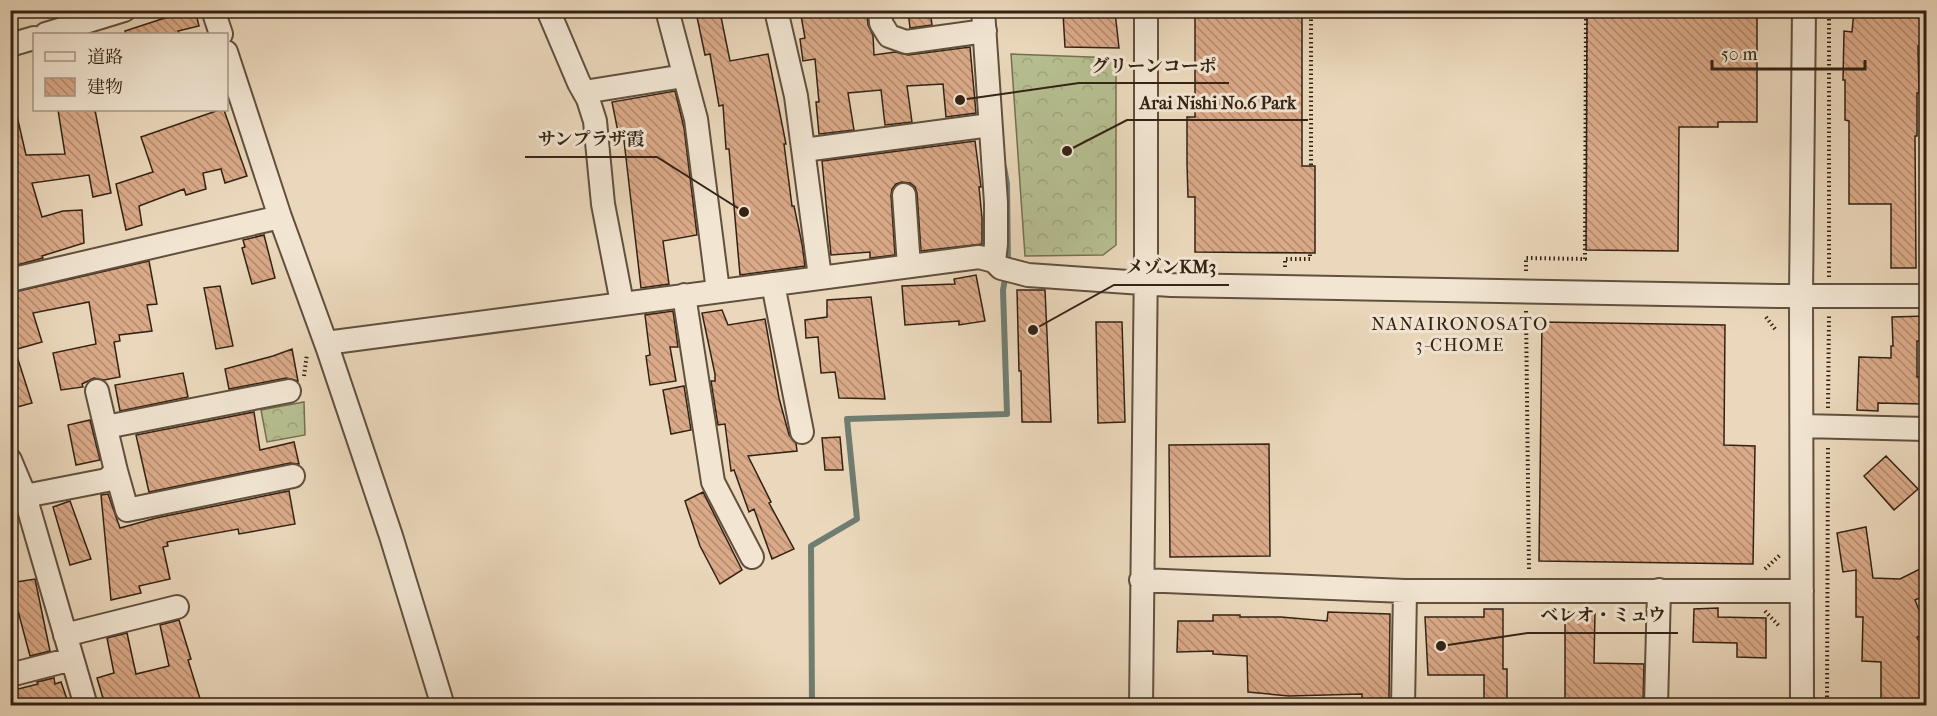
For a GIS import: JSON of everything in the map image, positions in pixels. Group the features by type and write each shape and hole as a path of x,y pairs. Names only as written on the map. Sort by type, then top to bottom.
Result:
{"street":[{"path":"49,33 124,10"},
{"path":"213,10 221,33"},
{"path":"548,10 595,121 603,204 622,303"},
{"path":"667,10 700,141 718,291"},
{"path":"777,10 796,96 820,277"},
{"path":"880,10 881,22 889,36 906,42 984,21 996,203 996,244 1004,267"},
{"path":"1141,705 1146,10"},
{"path":"1802,705 1801,295 1804,10"},
{"path":"10,45 33,38"},
{"path":"228,58 280,217 327,346 391,536 443,705"},
{"path":"584,92 684,76"},
{"path":"804,150 990,125"},
{"path":"904,195 909,266"},
{"path":"10,280 280,217"},
{"path":"327,346 622,303 979,257 1028,275 1145,283 1285,288 1926,296"},
{"path":"773,284 802,432"},
{"path":"684,295 713,482 752,557"},
{"path":"97,391 127,510 293,476"},
{"path":"106,427 289,391"},
{"path":"1802,426 1926,429"},
{"path":"10,460 22,510 65,635 86,705"},
{"path":"22,510 107,480 116,471"},
{"path":"1142,580 1405,591 1802,591"},
{"path":"1656,705 1659,590"},
{"path":"1403,705 1405,591"},
{"path":"65,635 177,607"},
{"path":"10,675 72,659"}],"path":[{"path":"1311,10 1311,165"},
{"path":"1526,275 1526,258 1585,259 1586,10"},
{"path":"1829,10 1830,270"},
{"path":"1285,272 1285,259 1310,259 1310,254"},
{"path":"1828,417 1829,308"},
{"path":"1514,310 1526,310 1529,572"},
{"path":"1762,313 1775,329 1778,329"},
{"path":"289,391 302,386 306,354 327,346"},
{"path":"1827,705 1828,439"},
{"path":"1760,574 1780,555"},
{"path":"1519,572 1540,572"}],"green space":[{"path":"1011,54 1116,58 1116,245 1103,255 1025,256"},
{"path":"304,402 305,435 267,442 261,410"}],"building":[{"path":"175,10 195,10 199,26 178,31 179,33 126,33 125,31 177,14"},
{"path":"800,10 867,10 868,25 873,35 874,55 895,52 908,55 970,47 976,113 946,117 943,84 907,86 912,122 885,125 881,90 848,93 854,130 819,134 815,59 803,61 800,39 805,38"},
{"path":"908,10 930,10 932,25 910,28"},
{"path":"1195,10 1302,10 1302,166 1315,166 1315,253 1195,252 1195,197 1188,197 1187,117 1195,117"},
{"path":"1587,10 1757,10 1757,122 1718,122 1718,127 1679,127 1678,251 1586,250"},
{"path":"1854,10 1925,10 1926,46 1918,46 1919,93 1917,93 1917,136 1915,136 1916,268 1891,268 1891,204 1849,204 1849,121 1845,120 1845,80 1843,80 1844,31 1852,32"},
{"path":"720,12 730,61 768,54 786,144 784,144 792,206 794,206 805,266 740,275 723,105 719,106 710,54 705,55 697,17"},
{"path":"1115,12 1119,48 1065,47 1063,13"},
{"path":"675,91 684,128 697,235 663,241 669,284 641,288 623,132 618,132 612,102"},
{"path":"58,111 95,111 111,193 93,197 89,175 32,183 42,217 63,211 82,210 84,243 17,265 10,240 10,116 17,116 26,155 65,154"},
{"path":"216,111 224,111 247,176 225,183 221,169 203,173 206,189 186,195 184,189 139,206 142,225 126,230 116,184 153,172 141,137"},
{"path":"975,141 981,187 979,187 982,244 921,251 917,193 915,187 910,183 902,182 896,184 891,195 895,255 870,258 870,252 831,255 822,161"},
{"path":"264,235 275,278 252,284 242,248 245,247 243,240"},
{"path":"149,261 157,304 147,305 152,331 119,335 120,341 114,342 120,377 104,380 94,378 82,384 83,387 61,390 53,353 96,344 89,302 33,313 42,342 17,349 11,325 13,324 10,293"},
{"path":"976,275 985,321 959,325 959,321 905,325 902,286 955,284 954,279"},
{"path":"220,286 233,346 216,349 204,288"},
{"path":"1017,290 1045,290 1051,422 1022,422"},
{"path":"871,297 885,399 839,398 835,372 821,373 818,337 806,338 805,320 827,317 827,300"},
{"path":"722,310 728,325 765,319 779,398 789,435 796,443 797,451 748,456 771,502 769,503 794,549 772,559 754,509 749,512 734,470 731,471 725,424 718,425 711,381 715,381 715,374 702,313"},
{"path":"673,311 678,347 670,347 676,381 650,385 646,356 650,355 645,315"},
{"path":"1926,316 1926,341 1917,341 1917,377 1923,377 1923,404 1878,403 1878,411 1857,410 1859,357 1891,358 1892,317"},
{"path":"1096,322 1122,322 1125,422 1098,423"},
{"path":"1542,322 1725,325 1724,445 1755,446 1753,564 1539,561"},
{"path":"10,347 14,347 32,403 10,409"},
{"path":"292,349 298,381 286,378 229,389 225,369"},
{"path":"183,373 188,397 120,411 115,385"},
{"path":"684,386 691,430 671,434 663,390"},
{"path":"254,412 260,450 294,442 299,464 290,463 149,492 136,435"},
{"path":"90,420 100,460 76,465 68,425"},
{"path":"840,437 843,470 825,470 822,438"},
{"path":"1269,444 1270,556 1170,557 1169,445"},
{"path":"1886,456 1918,489 1894,510 1864,476"},
{"path":"289,491 295,524 239,534 238,529 167,542 168,546 163,547 170,579 139,586 141,593 111,600 101,495 108,494 120,528 156,518"},
{"path":"703,492 742,570 720,584 700,546 685,501"},
{"path":"70,501 91,559 70,565 53,507"},
{"path":"1866,527 1873,578 1900,579 1926,566 1926,595 1915,600 1926,628 1926,633 1917,637 1926,655 1926,695 1912,702 1881,702 1881,662 1862,661 1863,617 1856,617 1856,570 1843,572 1837,533"},
{"path":"35,579 50,651 30,656 18,611 12,612 10,583"},
{"path":"1718,608 1718,617 1766,618 1766,658 1737,657 1737,643 1693,642 1694,609"},
{"path":"1484,609 1503,609 1503,669 1507,669 1507,699 1484,700 1484,675 1428,675 1425,617 1484,617"},
{"path":"1328,612 1390,614 1389,698 1362,699 1362,694 1289,696 1248,692 1247,656 1213,654 1213,651 1177,652 1178,621 1213,621 1213,615 1240,615 1240,617 1281,617 1327,621"},
{"path":"1565,612 1595,613 1594,663 1644,664 1643,703 1565,704"},
{"path":"179,620 202,705 105,705 97,678 114,673 107,638 127,633 136,674 169,666 160,625"},
{"path":"54,678 55,684 61,682 69,705 10,705 10,691"}],"waterway":[{"path":"1004,167 1007,184 1008,264"},
{"path":"812,706 811,546 857,519 847,419 1007,414 1003,290 1006,274"}],"place":[{"name":"グリーンコーポ","path":"960,100"},
{"name":"Arai Nishi No.6 Park","path":"1067,151"},
{"name":"サンプラザ霞","path":"744,212"},
{"name":"メゾンKM3","path":"1033,330"},
{"name":"ベレオ・ミュウ","path":"1441,646"}],"district":[{"name":"NANAIRONOSATO 3-CHOME","path":"1460,334"}]}
